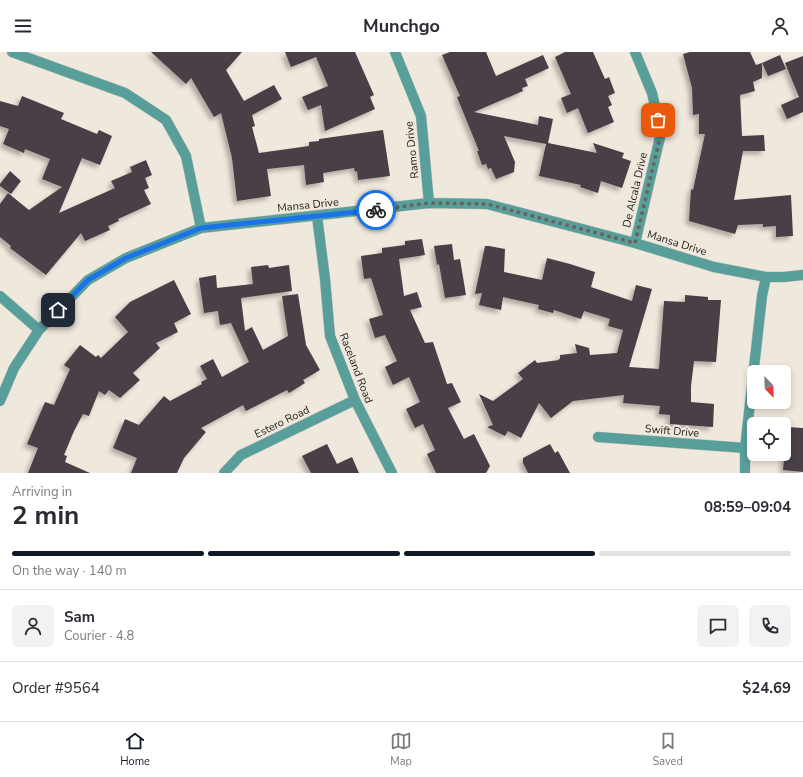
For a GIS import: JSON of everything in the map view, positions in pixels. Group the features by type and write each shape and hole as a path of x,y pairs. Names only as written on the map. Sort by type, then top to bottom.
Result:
{"street":[{"path":"12,52 125,93 166,120 186,156 201,228"},
{"name":"Ramo Drive","path":"395,52 421,116 429,203"},
{"name":"De Alcala Drive","path":"635,52 652,93 661,133 635,243"},
{"name":"Mansa Drive","path":"0,401 14,368 39,330 88,280 126,258 201,228 429,203 487,204 635,243 714,267 766,277 803,275"},
{"name":"Raceland Road","path":"317,216 330,336 355,400 392,473"},
{"path":"745,473 745,448 762,296 766,277"},
{"path":"0,296 39,330"},
{"name":"Estero Road","path":"224,473 242,455 355,400"},
{"name":"Swift Drive","path":"598,437 745,448"}],"building":[{"path":"151,52 242,52 226,70 244,101 274,85 282,99 252,115 255,126 252,127 259,153 309,146 309,142 319,141 319,139 383,130 390,176 358,180 357,171 355,172 354,168 323,173 324,182 306,185 304,165 267,169 271,196 237,201 232,158 221,113 214,117 191,78 186,84"},
{"path":"285,52 355,52 374,95 370,97 375,109 325,131 321,105 308,110 302,97 328,86 316,57 291,67"},
{"path":"450,52 486,52 496,76 543,55 549,68 525,79 528,86 522,88 523,91 474,112 538,125 539,116 553,119 548,143 597,153 593,143 624,153 622,158 631,161 622,188 601,181 598,193 580,187 581,185 539,176 546,144 504,136 515,162 514,172 496,179 491,168 488,169 486,164 482,165 477,151 479,151 457,97 460,96 442,55"},
{"path":"565,52 593,52 605,79 609,77 615,93 608,96 612,105 608,107 614,122 588,133 578,108 567,113 561,98 571,94 555,57"},
{"path":"690,52 750,52 756,65 762,63 762,78 753,82 755,91 740,95 742,136 764,135 765,151 743,151 734,200 791,195 793,236 776,237 776,226 763,227 763,224 738,225 735,234 689,221 691,189 693,190 705,134 699,134 699,114 693,115 692,88 683,54"},
{"path":"780,55 786,69 768,76 762,63"},
{"path":"803,56 803,112 787,119 781,105 799,97 785,63"},
{"path":"22,96 64,113 61,119 97,134 99,130 112,136 100,165 82,158 59,213 115,188 111,181 132,172 130,167 146,160 152,175 145,178 149,188 144,190 151,204 118,219 119,221 108,226 110,230 85,241 81,233 46,275 10,248 11,246 0,237 0,204 8,193 29,210 62,187 42,179 50,159 25,149 24,153 3,144 9,129 0,126 0,101 18,106"},
{"path":"10,171 21,181 11,194 0,186"},
{"path":"422,239 425,255 399,259 404,296 417,292 422,307 410,310 425,343 433,342 447,384 452,383 461,402 448,408 464,439 474,434 490,466 486,473 436,473 427,454 435,450 423,424 415,428 406,409 420,402 409,377 393,385 385,367 397,361 385,335 375,338 369,319 383,315 371,278 364,279 361,256 382,253 382,248 405,245 405,241"},
{"path":"452,244 454,260 460,259 466,295 445,298 434,246"},
{"path":"485,246 505,249 504,272 542,280 547,258 595,272 591,287 632,301 636,285 652,289 629,367 659,369 664,301 685,302 685,295 708,297 708,300 721,300 716,362 694,361 691,386 691,402 714,404 713,427 670,424 670,415 659,414 660,406 623,403 624,395 573,401 551,418 539,403 521,438 508,431 505,436 487,427 493,425 479,394 493,401 523,379 518,373 535,360 537,363 559,360 560,355 577,353 575,344 589,348 590,355 617,353 623,330 608,326 610,319 584,311 581,319 554,310 553,313 538,309 539,305 503,297 501,310 479,305 482,293 475,294"},
{"path":"268,265 269,268 289,265 292,291 241,298 245,331 252,327 263,350 288,336 282,296 298,294 306,345 320,370 303,380 305,383 289,393 287,390 246,411 243,405 201,428 206,432 184,458 177,473 131,473 137,458 113,448 125,419 139,425 164,396 170,401 202,384 201,382 207,379 200,366 213,359 222,377 249,362 231,323 220,325 218,311 204,313 199,278 216,275 217,288 253,284 251,267"},
{"path":"174,280 191,314 174,323 178,332 156,343 160,348 133,373 140,380 120,398 109,390 105,395 99,391 89,416 83,414 74,431 64,455 67,456 65,462 90,473 28,473 38,448 27,444 45,402 54,405 70,369 64,365 80,345 96,357 98,355 101,358 128,332 115,317 130,302"},
{"path":"791,427 803,428 803,472 783,470 784,461 791,461"},
{"path":"327,444 337,464 352,457 359,473 311,473 302,456"},
{"path":"550,444 555,453 558,451 570,473 528,473 523,463 523,458"}],"way so far":[{"path":"376,210 429,203 487,204 635,243 661,133 658,120"}],"route":[{"path":"58,310 88,280 126,258 201,228 376,210"}]}
